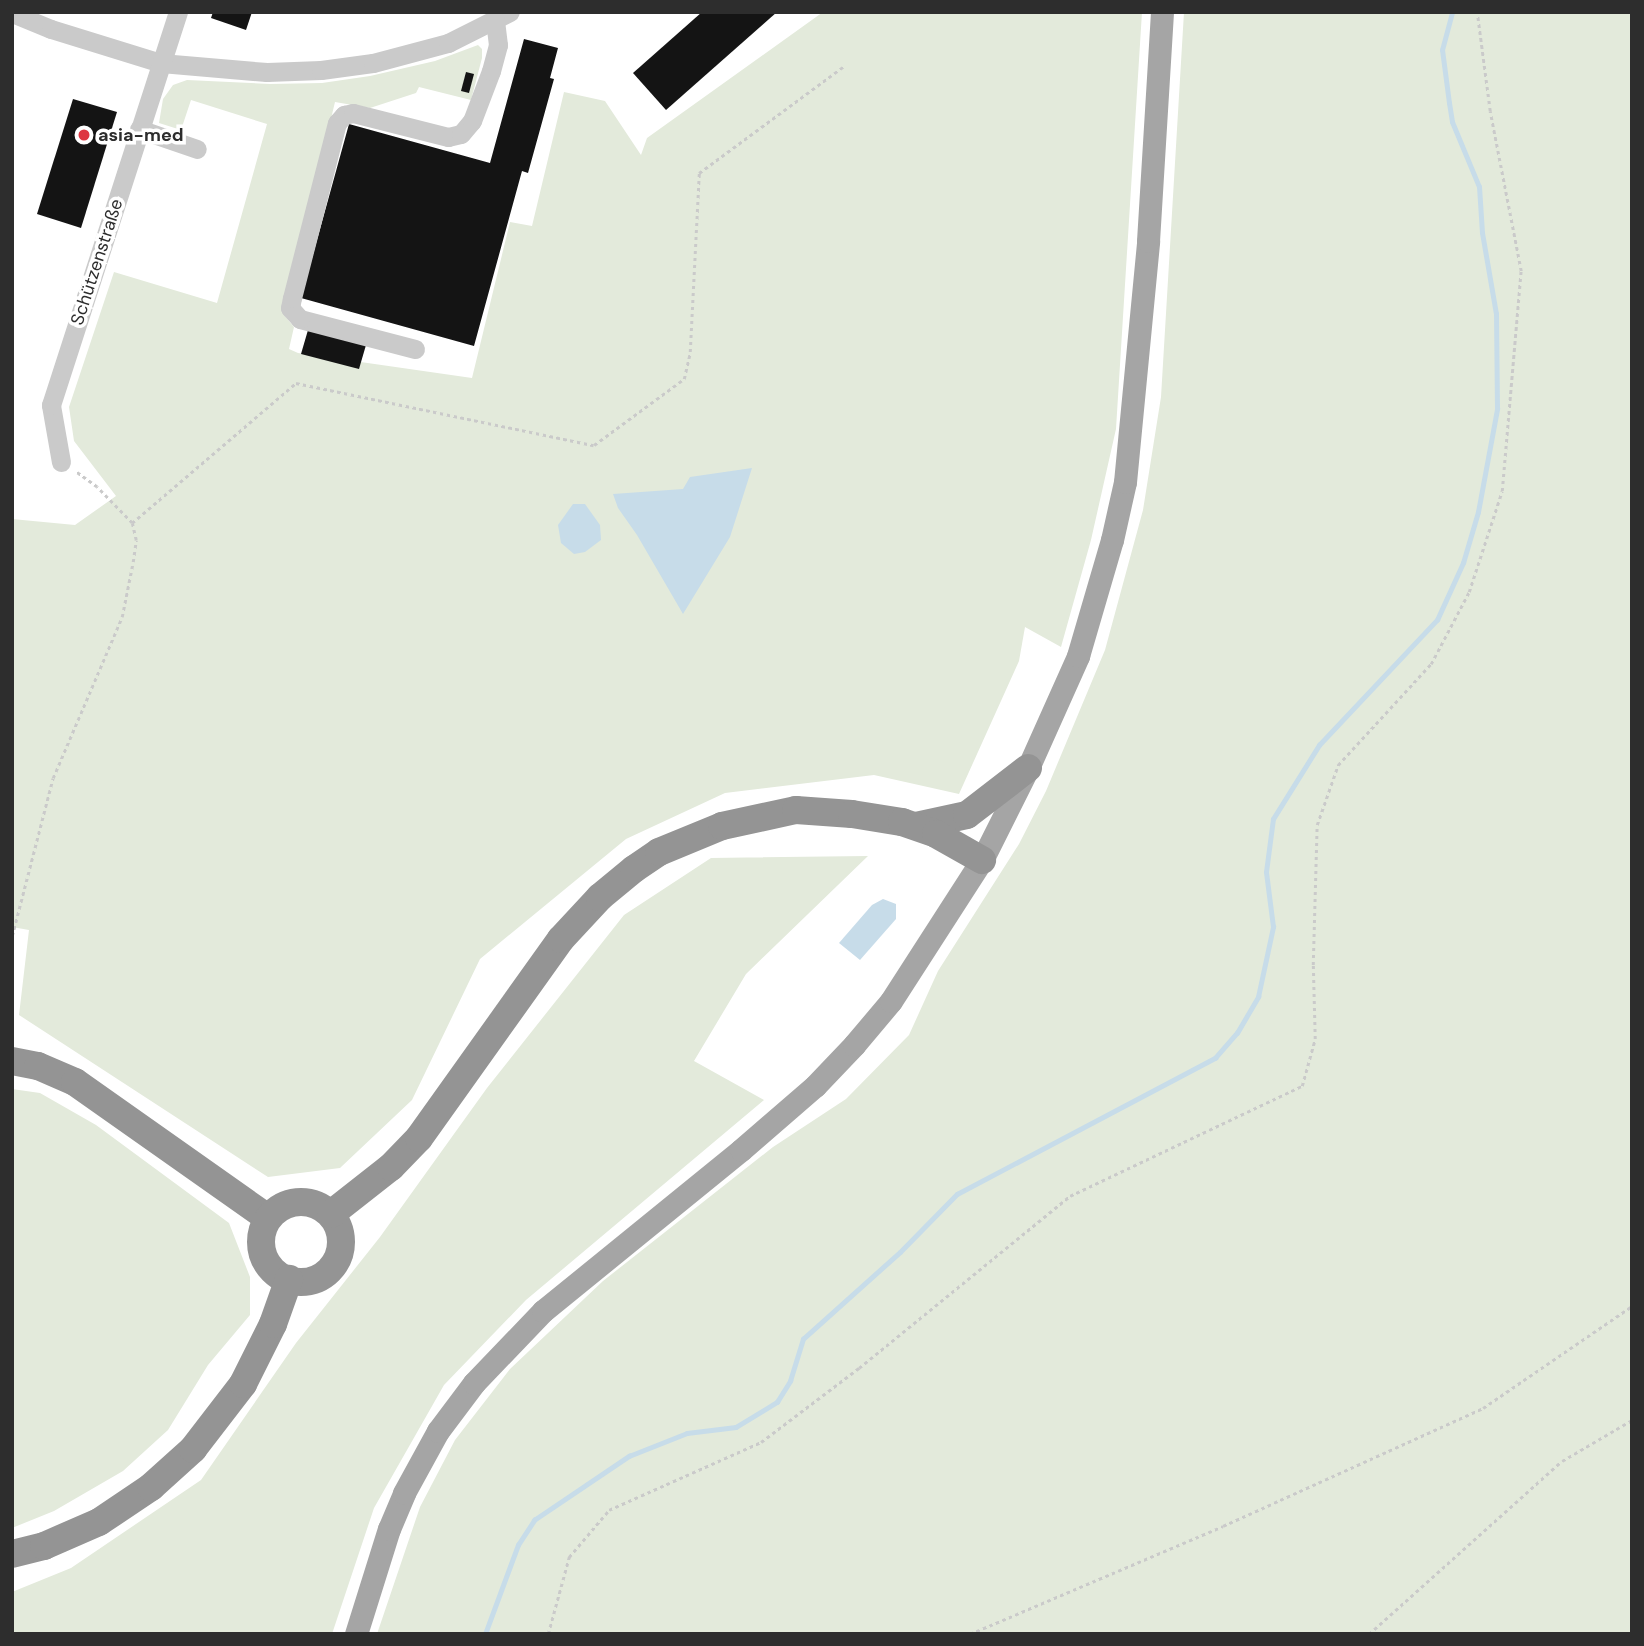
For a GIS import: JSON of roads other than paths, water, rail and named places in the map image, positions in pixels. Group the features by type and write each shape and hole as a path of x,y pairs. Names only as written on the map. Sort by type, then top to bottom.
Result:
{"highway":[{"path":"913,826 967,815 1028,768"},
{"path":"331,1214 391,1167 419,1138 561,939 600,898 634,869 692,837 754,817 796,810 841,813 913,826 936,834 982,860"},
{"path":"12,1061 38,1066 75,1082 268,1218"},
{"path":"299,1201 317,1205 331,1214 341,1234 340,1254 331,1270 316,1280 289,1279 276,1274 263,1258 261,1231 268,1218 279,1207 299,1201"},
{"path":"12,1553 44,1546 99,1522 151,1487 193,1449 243,1384 273,1324 289,1279"}],"main road":[{"path":"356,1634 388,1528 404,1493 438,1431 474,1383 544,1311 814,1086 891,1001 982,860 1028,768 1078,656 1109,552 1125,482 1145,281 1162,12"}],"street":[{"name":"Schützenstraße","path":"61,463 51,405 178,12"},
{"path":"12,13 51,29 161,63 267,72 321,70 373,63 448,43 502,16"},
{"path":"415,349 300,319 290,308 337,123 345,115 353,113 448,137 461,134 472,121 491,71 502,16"},
{"path":"139,129 197,149"}],"water":[{"path":"752,468 730,537 683,614 618,508 613,494 683,489 690,477"},
{"path":"573,504 585,504 600,525 601,540 585,552 574,554 561,543 558,525"},
{"path":"883,899 896,904 896,919 860,960 839,943 872,905"}],"waterway":[{"path":"485,1634 518,1545 534,1520 629,1456 687,1433 736,1427 777,1402 790,1381 803,1339 900,1252 957,1194 1215,1058 1237,1033 1258,997 1273,927 1266,872 1273,819 1319,745 1437,620 1463,563 1478,512 1497,409 1496,314 1482,233 1479,187 1452,122 1449,103 1442,50 1452,12"}],"place":[{"name":"asia-med","path":"84,135"}]}
